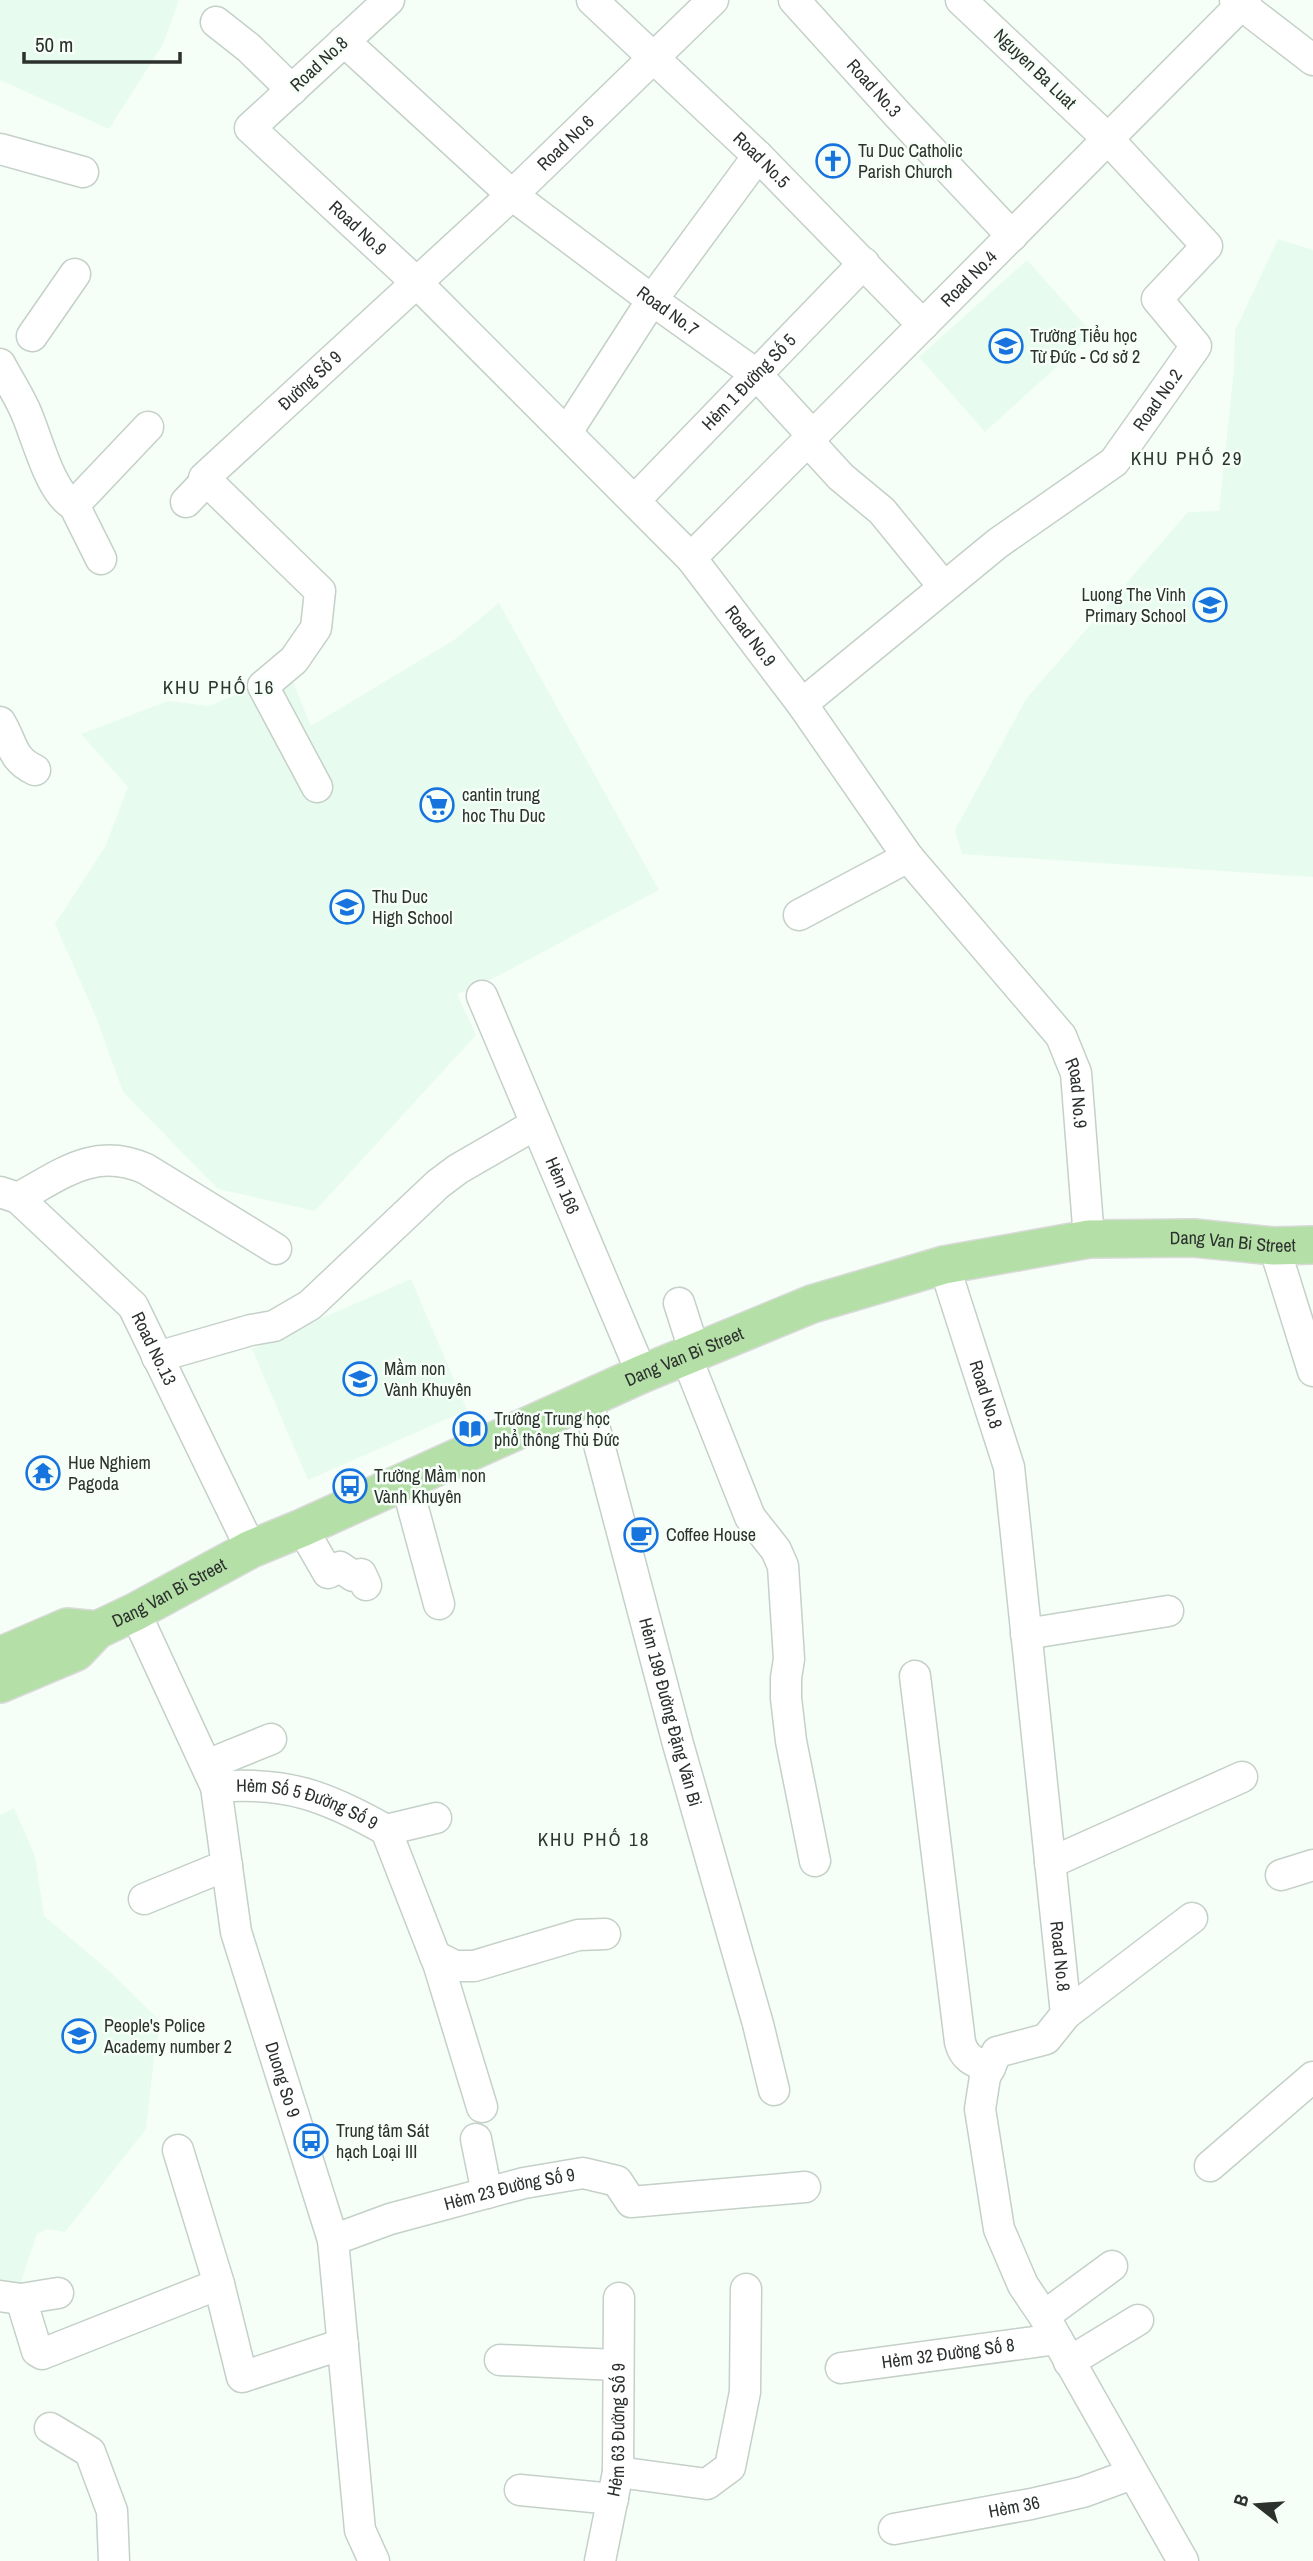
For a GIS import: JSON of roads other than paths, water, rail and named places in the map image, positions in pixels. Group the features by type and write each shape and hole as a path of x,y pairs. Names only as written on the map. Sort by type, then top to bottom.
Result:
{"main road":[{"name":"Dang Van Bi Street","path":"0,1684 76,1652 97,1630 251,1549 406,1482 642,1374 813,1304 944,1265 1089,1239 1194,1238 1274,1245 1313,1245"},
{"name":"Dang Van Bi Street","path":"0,1656 67,1627 97,1630"}],"street":[{"name":"Road No.8","path":"250,128 389,0"},
{"name":"Road No.5","path":"592,0 758,156 923,325"},
{"name":"Road No.6","path":"416,282 512,195 713,0"},
{"name":"Road No.3","path":"794,0 1012,236"},
{"name":"Nguyen Ba Luat","path":"961,0 1108,139"},
{"name":"Road No.4","path":"691,558 1241,2"},
{"path":"1241,2 1313,60"},
{"path":"216,22 292,90"},
{"name":"Road No.7","path":"344,41 512,195 756,374 841,477 883,511 944,587"},
{"name":"Road No.9","path":"250,128 416,282 691,558 802,704 908,857 1061,1036 1076,1073 1089,1239"},
{"name":"Road No.2","path":"802,704 998,543 1114,462 1196,346 1157,299 1207,246 1108,139"},
{"path":"0,149 83,172"},
{"path":"567,432 652,300 758,156"},
{"name":"Hẻm 1 Đường Số 5","path":"635,500 864,262"},
{"path":"32,336 75,274"},
{"name":"Đường Số 9","path":"187,502 206,479 416,282"},
{"path":"0,364 24,408 50,473 66,501 74,505 102,559"},
{"path":"74,505 148,427"},
{"path":"206,479 320,591 316,628 294,660 262,686 317,787"},
{"path":"0,722 10,737 14,755 22,764 35,770"},
{"path":"799,915 908,857"},
{"name":"Hẻm 166","path":"482,996 642,1374"},
{"path":"158,1357 274,1326 310,1305 438,1184 458,1169 536,1124"},
{"path":"9,1195 81,1164 110,1159 129,1162 146,1169 276,1249"},
{"name":"Road No.13","path":"9,1195 132,1306 251,1549"},
{"path":"1274,1245 1313,1371"},
{"name":"Road No.8","path":"944,1265 1009,1467 1066,2014 1046,2039 998,2052 990,2068"},
{"path":"679,1303 691,1355 750,1517 776,1550 783,1566 789,1659 786,1698 791,1741 815,1861"},
{"name":"Hẻm 199 Đường Đặng Văn Bi","path":"587,1399 678,1744 758,2024 774,2090"},
{"path":"406,1482 439,1604"},
{"path":"302,1528 328,1573 340,1567 353,1576 361,1574 366,1585"},
{"path":"1026,1634 1168,1611"},
{"name":"Duong So 9","path":"135,1612 211,1776 236,1933 333,2240 360,2530 374,2561"},
{"path":"915,1676 960,2042 962,2052 970,2061 990,2068 985,2077 980,2109 999,2229 1023,2285 1057,2339 1183,2561"},
{"path":"211,1776 271,1739"},
{"name":"Hẻm Số 5 Đường Số 9","path":"211,1776 310,1793 386,1830 436,1818"},
{"path":"1050,1863 1242,1777"},
{"path":"386,1830 435,1956 482,2107"},
{"path":"144,1899 227,1865"},
{"path":"1282,1875 1313,1865"},
{"path":"1066,2014 1192,1918"},
{"path":"435,1956 455,1966 474,1966 578,1935 605,1934"},
{"path":"1210,2166 1313,2077"},
{"path":"476,2139 487,2193"},
{"path":"178,2150 219,2284 243,2377 343,2344"},
{"name":"Hẻm 23 Đường Số 9","path":"333,2240 390,2219 524,2183 583,2173 617,2181 631,2202 805,2187"},
{"path":"1057,2339 1112,2266"},
{"path":"58,2293 10,2298 37,2351 42,2354 219,2284"},
{"path":"520,2490 707,2484 730,2467 745,2392 746,2289"},
{"name":"Hẻm 63 Đường Số 9","path":"600,2561 615,2485 619,2298"},
{"path":"1057,2339 1138,2320"},
{"name":"Hẻm 32 Đường Số 8","path":"841,2368 1057,2339"},
{"path":"500,2360 618,2365"},
{"path":"50,2428 90,2452 112,2511 114,2561"},
{"name":"Hẻm 36","path":"894,2529 1083,2492 1132,2474"}],"place":[{"name":"Tu Duc Catholic Parish Church","path":"833,161"},
{"name":"Trường Tiểu học Từ Đức - Cơ sở 2","path":"1006,346"},
{"name":"Luong The Vinh Primary School","path":"1210,605"},
{"name":"cantin trung hoc Thu Duc","path":"437,805"},
{"name":"Thu Duc High School","path":"347,907"},
{"name":"Mầm non Vành Khuyên","path":"360,1379"},
{"name":"Trường Trung học phổ thông Thủ Đức","path":"470,1429"},
{"name":"Hue Nghiem Pagoda","path":"43,1473"},
{"name":"Trường Mầm non Vành Khuyên","path":"350,1486"},
{"name":"Coffee House","path":"641,1535"},
{"name":"People's Police Academy number 2","path":"79,2036"},
{"name":"Trung tâm Sát hạch Loại III","path":"311,2141"}],"district":[{"name":"KHU PHỐ 29","path":"1187,458"},
{"name":"KHU PHỐ 16","path":"219,687"},
{"name":"KHU PHỐ 18","path":"594,1839"}]}
